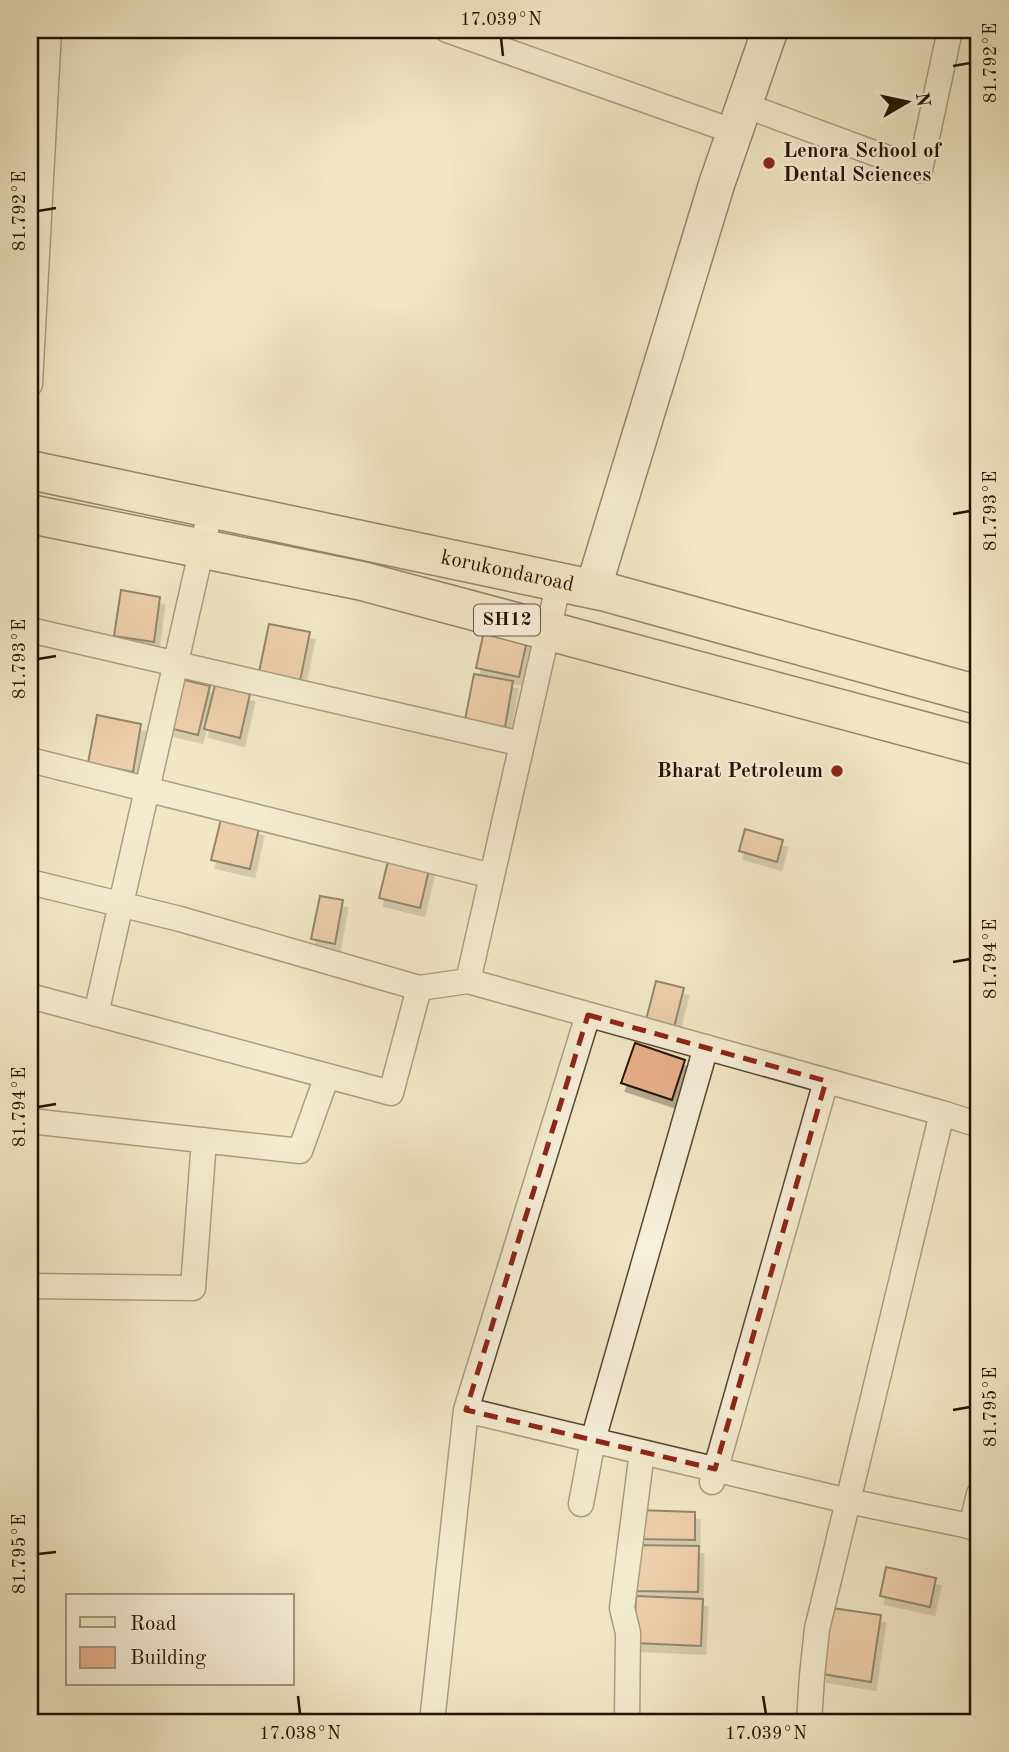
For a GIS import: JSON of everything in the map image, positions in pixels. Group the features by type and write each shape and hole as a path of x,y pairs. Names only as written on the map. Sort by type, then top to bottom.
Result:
{"main road":[{"path":"576,586 770,30"},
{"name":"korukondaroad","path":"30,470 576,586 979,695"},
{"name":"SH12","path":"30,514 362,581 979,746"}],"street":[{"path":"30,384 49,30"},
{"path":"447,30 920,170 950,30"},
{"path":"96,1014 211,508"},
{"path":"468,981 548,631 576,586"},
{"path":"30,630 522,744"},
{"path":"30,760 492,876"},
{"path":"30,882 180,919 419,988 468,981 979,1125"},
{"path":"30,996 391,1093 419,988"},
{"path":"432,1722 466,1410 588,1015"},
{"path":"581,1504 593,1440 706,1047"},
{"path":"30,1121 300,1151 327,1076"},
{"path":"713,1475 826,1081"},
{"path":"809,1722 817,1629 942,1113"},
{"path":"30,1286 193,1288 204,1140"},
{"path":"466,1410 642,1452 713,1475 975,1527 979,1494"},
{"path":"627,1722 628,1633 622,1608 642,1452"}],"highlighted area":[{"path":"588,1015 826,1081 715,1469 466,1410"}],"building":[{"path":"121,590 160,597 154,642 114,636"},
{"path":"487,617 530,627 519,677 476,668"},
{"path":"269,624 310,632 300,681 259,672"},
{"path":"474,674 513,681 505,727 465,720"},
{"path":"176,678 210,686 198,735 165,727"},
{"path":"215,685 250,694 240,738 204,729"},
{"path":"97,715 141,724 133,772 88,763"},
{"path":"221,819 259,828 250,869 211,860"},
{"path":"745,829 783,840 777,862 739,851"},
{"path":"389,857 430,866 420,908 379,898"},
{"path":"320,896 343,900 335,944 311,939"},
{"path":"656,981 684,988 673,1031 645,1024"},
{"path":"635,1043 685,1060 672,1100 621,1083"},
{"path":"638,1510 695,1512 695,1540 637,1539"},
{"path":"634,1545 699,1546 698,1592 634,1591"},
{"path":"886,1567 936,1578 930,1607 880,1596"},
{"path":"636,1596 703,1599 701,1646 634,1643"},
{"path":"832,1608 881,1615 871,1682 822,1674"}],"place":[{"name":"Lenora School of Dental Sciences","path":"769,163"},
{"name":"Bharat Petroleum","path":"837,771"}]}
